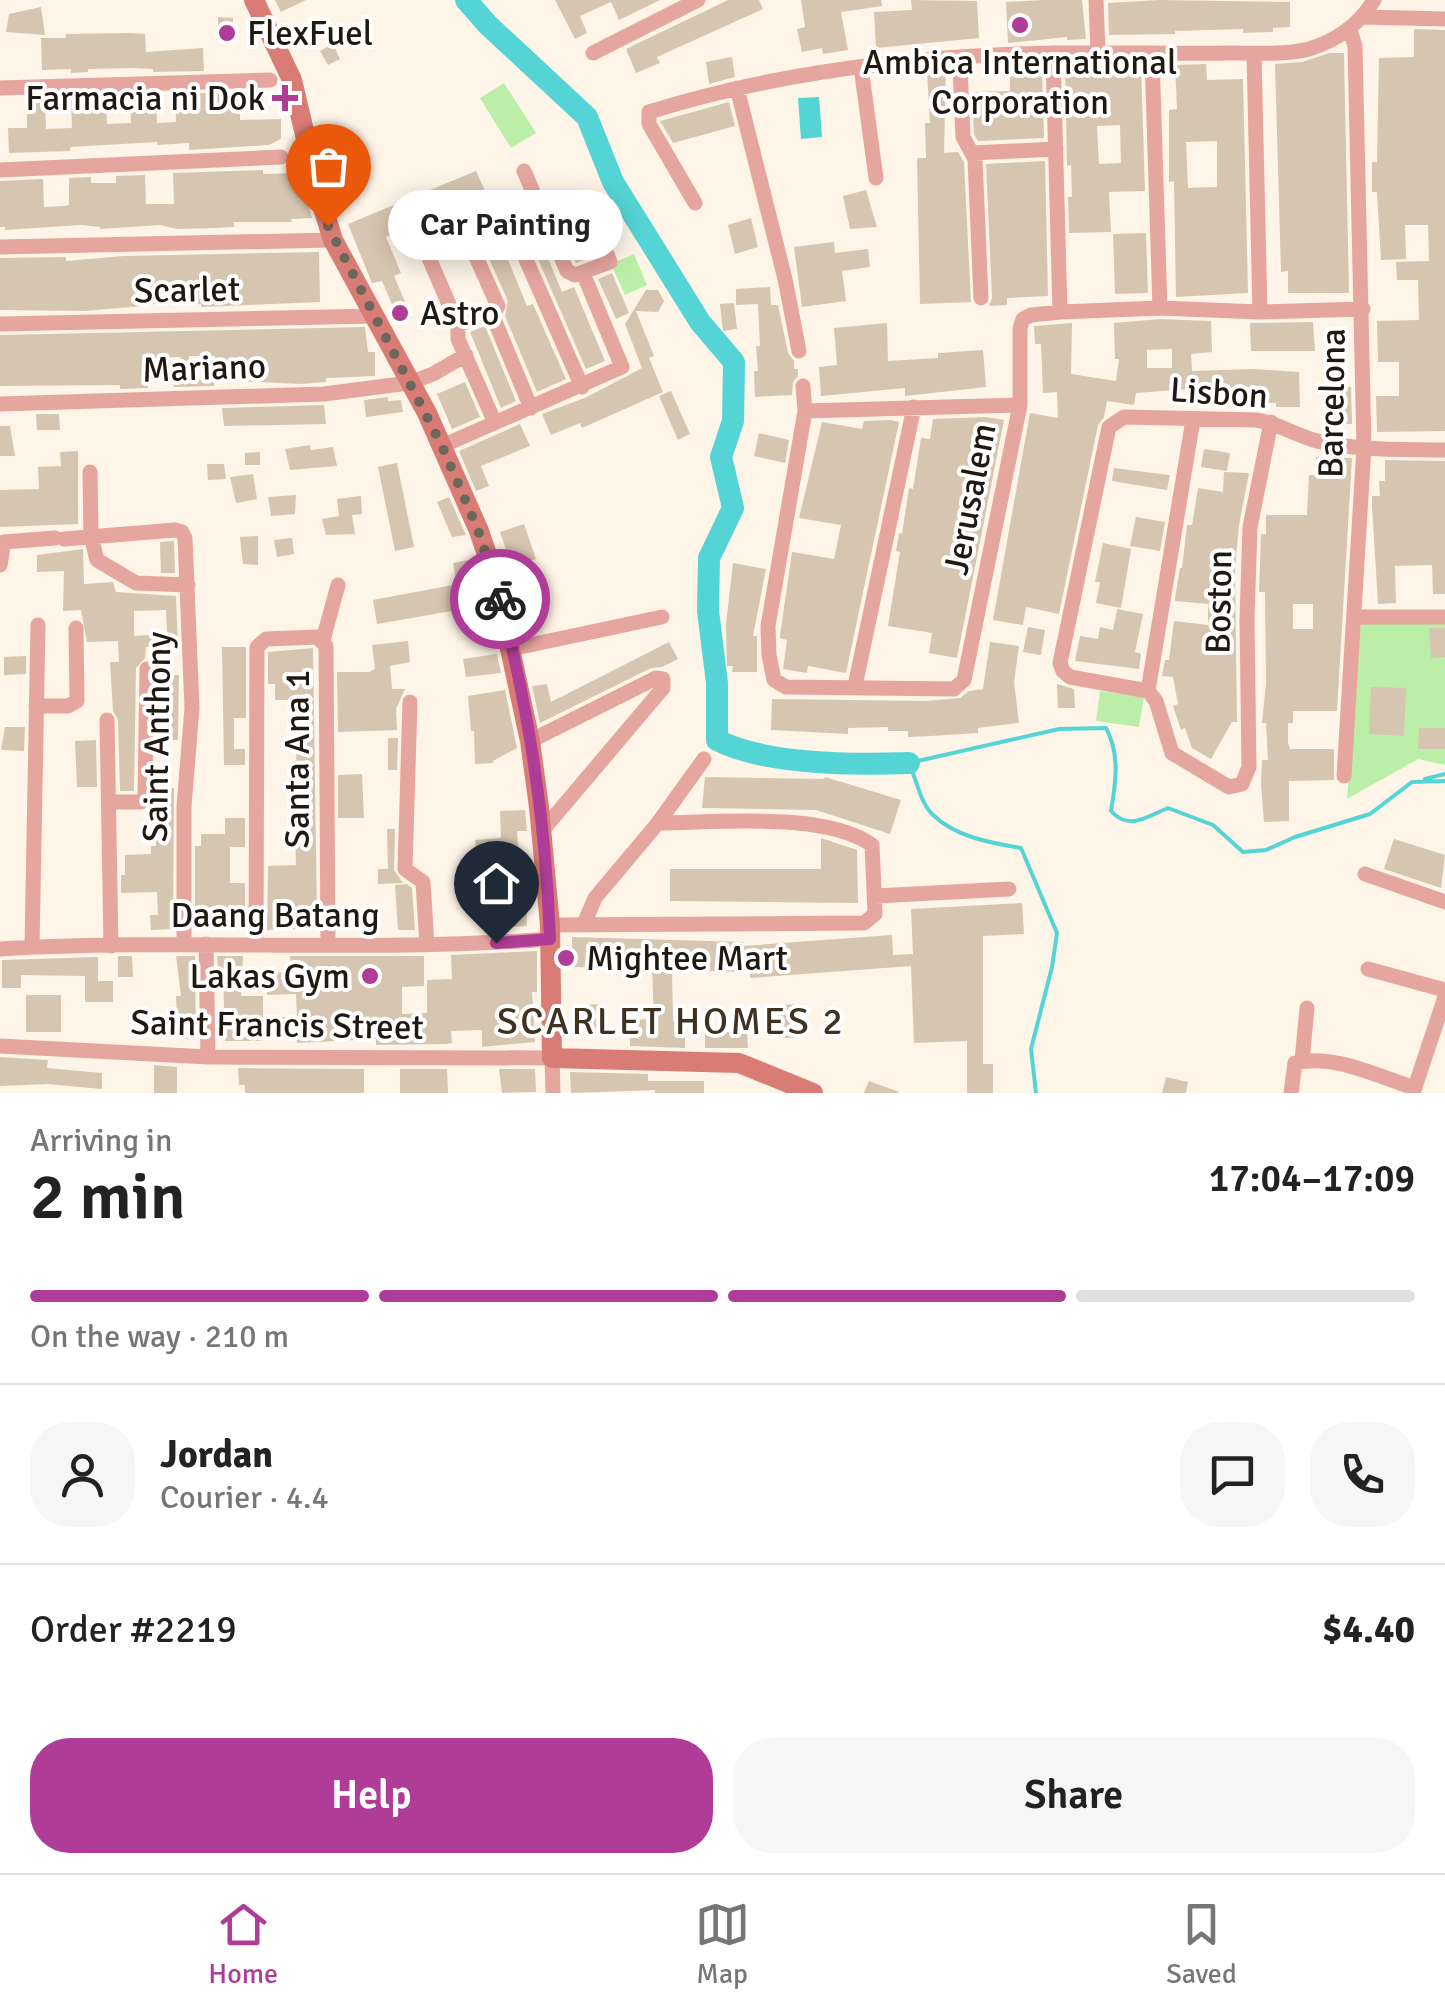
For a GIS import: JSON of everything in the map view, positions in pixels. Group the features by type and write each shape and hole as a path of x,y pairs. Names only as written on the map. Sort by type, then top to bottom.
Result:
{"main road":[{"path":"254,0 292,80 333,240 442,446 494,575 530,741 542,831 550,932 552,1058 739,1063 813,1093"}],"street":[{"path":"592,53 698,0"},
{"path":"1096,0 1098,53"},
{"path":"695,202 649,124 649,112 737,88 861,67 1053,53 1152,55 1308,49 1350,30 1374,0"},
{"path":"1364,17 1445,19"},
{"name":"Barcelona","path":"1344,776 1364,447 1355,46 1350,30"},
{"path":"1254,52 1260,312"},
{"path":"1053,53 1060,312 1160,308 1260,312 1363,309"},
{"path":"1152,55 1160,308"},
{"path":"960,64 964,137 973,153 981,298"},
{"path":"861,67 876,178"},
{"path":"0,88 270,80"},
{"path":"737,88 799,351"},
{"path":"973,153 1056,149"},
{"path":"0,170 280,157"},
{"path":"524,171 567,271 575,275 610,262 588,204"},
{"path":"541,212 519,222 514,232 582,387"},
{"path":"458,324 498,306 463,228 450,224 430,231 422,242 458,324 458,340 495,423"},
{"name":"Scarlet","path":"0,247 333,240"},
{"path":"442,446 622,367 583,273"},
{"path":"491,312 531,408"},
{"name":"Jerusalem","path":"855,686 949,690 959,687 964,680 1020,405 1020,328 1031,315 1060,312"},
{"name":"Scarlet","path":"0,324 375,316"},
{"name":"Mariano","path":"0,404 324,394 410,382 466,355"},
{"path":"803,386 805,411 768,626 770,670 779,685 855,686 914,408"},
{"path":"805,411 1020,405"},
{"name":"Lisbon","path":"1148,691 1070,677 1060,663 1109,427 1124,417 1271,422 1316,440 1364,447 1445,450"},
{"path":"1148,691 1193,420"},
{"name":"Boston","path":"1148,691 1156,701 1172,754 1229,787 1242,784 1249,767 1250,526 1271,422"},
{"path":"90,472 91,536 94,554 104,566 136,582 188,585"},
{"name":"Saint Anthony","path":"91,536 182,532 192,708 184,806 184,944"},
{"path":"0,565 4,542 91,536"},
{"path":"323,640 338,585"},
{"path":"511,649 662,617"},
{"path":"1354,618 1445,617"},
{"path":"32,947 38,625"},
{"path":"36,706 68,706 77,702 76,628"},
{"name":"Santa Ana 1","path":"256,944 256,652 259,643 316,637 326,646 328,945"},
{"path":"108,802 141,802 146,798 147,670"},
{"path":"530,741 656,678 664,681 663,688 605,760 542,831"},
{"path":"410,702 405,869 422,882 427,945"},
{"path":"107,720 111,946"},
{"path":"584,924 595,898 658,823 704,759"},
{"path":"658,823 806,824 852,833 872,845 875,896 1009,888"},
{"path":"1366,874 1445,902"},
{"name":"Daang Batang","path":"0,949 184,944 427,945 550,932 584,924 864,923 876,914 875,896"},
{"path":"206,944 208,1056"},
{"path":"1299,1062 1326,1060 1414,1091 1445,994 1368,968"},
{"path":"1291,1093 1307,1008"},
{"name":"Saint Francis Street","path":"0,1046 208,1056 552,1058"},
{"path":"552,1058 553,1093"}],"green space":[{"path":"504,83 536,133 511,148 480,98"},
{"path":"634,254 647,285 625,295 611,264"},
{"path":"1445,619 1445,765 1418,759 1347,799 1361,621"},
{"path":"1100,691 1144,697 1139,727 1096,721"}],"water":[{"path":"819,97 822,137 801,139 798,98"}],"building":[{"path":"275,0 306,0 281,12"},
{"path":"555,0 660,0 619,20 611,2 580,16 587,33 575,39"},
{"path":"728,0 759,0 763,9 657,57 660,63 636,73 626,49"},
{"path":"801,0 881,0 882,6 841,12 848,50 823,54 822,48 802,52 797,29 805,27"},
{"path":"911,0 977,1 979,38 876,48 874,12 912,10"},
{"path":"1082,0 1086,39 1008,43 1006,2"},
{"path":"1290,2 1290,27 1273,28 1273,32 1243,33 1243,29 1109,35 1108,3"},
{"path":"41,7 45,35 6,32 9,14"},
{"path":"218,17 233,18 237,39 224,39 224,29 218,29"},
{"path":"1414,29 1445,30 1445,431 1377,432 1376,396 1399,396 1399,362 1378,362 1377,321 1419,320 1418,280 1397,280 1396,262 1429,261 1428,225 1405,225 1406,259 1381,260 1377,192 1372,192 1372,162 1377,162 1379,58 1414,57"},
{"path":"145,34 146,52 203,48 204,71 42,70 41,38"},
{"path":"333,44 340,59 328,65 320,51"},
{"path":"1329,53 1344,53 1349,293 1288,293 1288,271 1281,272 1275,64 1302,62"},
{"path":"732,57 735,77 709,84 706,62"},
{"path":"1141,64 1145,191 1109,192 1111,232 1069,233 1068,197 1072,197 1071,165 1067,166 1065,66","holes":["1120,125 1121,163 1099,164 1097,126"]},
{"path":"1206,64 1207,80 1243,79 1248,293 1176,297 1174,181 1169,182 1169,110 1177,109 1175,65","holes":["1217,141 1217,187 1188,188 1186,142"]},
{"path":"946,69 944,153 958,152 964,162 971,302 920,304 917,158 926,158 925,123 930,123 927,71"},
{"path":"1042,70 1044,138 978,141 974,134 972,92 1010,91 1010,71"},
{"path":"240,92 240,120 281,119 281,139 269,145 189,150 189,143 157,142 9,153 8,128 27,128 27,103 45,103 46,129 72,128 71,97 106,96 107,124 131,123 130,95 156,95 157,123 176,122 175,94"},
{"path":"729,102 735,126 673,143 660,121"},
{"path":"330,158 352,158 352,171 361,171 362,193 333,195"},
{"path":"1045,161 1048,296 1007,298 1007,305 989,306 992,298 986,164"},
{"path":"263,170 263,174 300,173 312,218 234,222 234,227 215,228 0,227 0,181 43,179 44,207 69,205 69,178 91,177 91,183 116,183 116,176 145,175 146,204 174,204 173,173"},
{"path":"476,171 487,195 482,197 527,306 533,304 566,379 537,392 505,316 508,301 473,223 461,215 458,207 386,237 401,273 394,276 412,318 400,323 382,281 372,283 348,224"},
{"path":"866,190 877,227 850,229 843,196"},
{"path":"568,208 572,216 579,213 595,255 576,263 554,213"},
{"path":"751,218 758,247 735,254 728,225"},
{"path":"535,227 562,292 574,287 605,361 586,369 526,232"},
{"path":"1146,233 1148,293 1115,294 1113,234"},
{"path":"834,242 835,253 868,249 870,267 842,271 846,301 802,307 794,247"},
{"path":"319,252 320,302 202,307 182,301 85,311 0,310 0,258 66,257 66,261"},
{"path":"612,273 629,313 616,319 598,279"},
{"path":"770,287 771,305 778,305 788,353 798,376 792,395 755,397 756,346 760,346 758,304 736,305 736,289"},
{"path":"646,290 658,290 664,301 658,312 636,311 663,392 582,428 580,423 551,435 542,414 587,397 642,368 625,324"},
{"path":"734,303 737,329 723,331 720,304"},
{"path":"1160,319 1211,321 1212,352 1191,354 1192,371 1299,372 1300,407 1231,402 1231,398 1203,399 1203,388 1136,393 1134,405 1107,401 1098,425 1059,614 1026,607 1023,625 993,620 1030,413 1058,418 1057,392 1043,393 1041,344 1035,344 1034,326 1072,323 1071,374 1116,381 1119,359 1115,359 1114,323","holes":["1172,349 1172,368 1147,368 1147,350"]},
{"path":"1313,322 1315,351 1251,351 1250,323"},
{"path":"887,323 888,361 983,350 986,387 905,396 905,388 821,396 819,367 837,365 834,328"},
{"path":"485,326 516,401 501,408 470,332"},
{"path":"365,327 368,352 375,352 375,376 326,378 326,382 300,384 216,380 215,356 189,356 188,381 214,379 214,386 174,387 172,379 181,357 148,358 148,388 0,386 0,335"},
{"path":"465,382 480,417 452,429 437,394"},
{"path":"1329,386 1351,387 1352,424 1325,424"},
{"path":"671,391 690,434 678,440 659,396"},
{"path":"388,397 388,401 401,400 403,412 366,417 364,400"},
{"path":"324,405 326,424 224,426 222,408"},
{"path":"36,414 59,414 60,430 37,430"},
{"path":"933,419 1004,420 957,658 929,653 932,633 888,626 900,552 896,551 899,533 902,534 909,488 913,489 921,438 930,439"},
{"path":"864,421 899,422 846,673 808,666 807,673 783,669 787,640 780,635 792,552 834,559 841,525 799,518 822,422 862,429"},
{"path":"520,424 530,446 481,466 489,486 476,491 459,451"},
{"path":"0,426 10,426 15,456 0,456"},
{"path":"759,433 789,440 785,463 754,456"},
{"path":"310,445 311,450 333,447 337,466 290,470 285,449"},
{"path":"1204,449 1230,453 1227,471 1201,467"},
{"path":"78,451 78,524 0,527 0,490 39,489 38,467 61,466 60,452"},
{"path":"260,452 260,465 245,465 245,453"},
{"path":"1316,457 1352,458 1337,711 1293,711 1293,723 1288,723 1288,743 1290,749 1334,749 1334,780 1289,781 1289,821 1264,822 1262,760 1268,760 1266,723 1262,723 1266,683 1265,592 1259,592 1261,534 1266,534 1266,515 1307,515 1309,475 1316,475","holes":["1293,604 1313,604 1313,629 1293,629"]},
{"path":"1385,460 1445,461 1445,594 1433,594 1432,565 1395,566 1396,603 1378,604 1372,496 1380,496 1379,481 1385,481"},
{"path":"397,463 414,547 395,551 378,467"},
{"path":"207,464 224,464 226,479 208,480"},
{"path":"1114,468 1170,475 1167,490 1112,481"},
{"path":"1224,472 1249,473 1235,569 1237,722 1232,722 1211,759 1192,748 1185,728 1181,730 1173,706 1178,704 1173,677 1162,676 1165,660 1169,660 1174,621 1208,625 1208,604 1175,598 1187,525 1192,525 1198,488 1223,492"},
{"path":"253,474 257,499 236,503 230,477"},
{"path":"296,495 295,514 271,516 268,497"},
{"path":"361,496 362,514 352,515 355,534 326,535 322,519 339,516 337,499"},
{"path":"449,497 466,535 452,537 437,502"},
{"path":"1136,517 1165,522 1160,551 1130,546"},
{"path":"524,524 536,559 512,567 500,532"},
{"path":"258,536 258,565 243,564 240,537"},
{"path":"292,538 294,554 277,557 274,540"},
{"path":"174,541 175,573 161,573 160,542"},
{"path":"1103,543 1131,549 1121,608 1096,603 1100,582 1095,582"},
{"path":"83,549 84,584 113,582 116,592 176,596 178,645 146,647 145,658 136,668 134,791 120,791 118,720 113,711 110,662 119,662 118,641 87,642 81,610 63,611 64,571 37,572 37,555","holes":["166,610 167,634 134,636 134,611"]},
{"path":"468,560 472,580 457,584 453,563"},
{"path":"733,563 766,569 753,636 757,636 757,672 732,672 733,666 727,666 726,624"},
{"path":"531,582 539,627 520,630 512,585"},
{"path":"453,585 456,595 483,590 492,632 467,636 463,609 377,624 373,600"},
{"path":"1117,609 1143,614 1135,652 1141,654 1139,669 1075,661 1080,636 1098,639 1100,627 1113,630"},
{"path":"1028,627 1045,630 1041,655 1023,652"},
{"path":"1429,628 1445,628 1445,657 1431,658"},
{"path":"408,641 410,662 390,666 392,689 405,689 396,709 397,730 338,732 337,672 369,672 375,669 372,645"},
{"path":"669,642 678,659 651,668 540,723 532,686 547,684 551,702"},
{"path":"990,642 1019,646 1014,682 1019,723 978,728 978,733 908,737 908,731 888,731 888,727 848,728 848,734 771,730 772,699 926,701 960,698 969,691 983,689"},
{"path":"222,647 246,647 246,718 234,718 234,749 245,749 245,765 224,765"},
{"path":"313,648 317,916 296,916 296,929 267,930 268,866 296,865 297,776 293,749 295,700 275,700 275,684 268,684 268,652"},
{"path":"497,654 501,673 466,677 463,659"},
{"path":"26,656 26,674 4,675 4,657"},
{"path":"158,675 179,675 178,740 157,740"},
{"path":"1057,684 1074,689 1075,708 1058,708"},
{"path":"1371,687 1406,688 1404,736 1369,734"},
{"path":"505,690 517,748 494,763 475,764 468,696"},
{"path":"5,727 25,727 24,751 1,750"},
{"path":"1419,728 1445,728 1445,749 1418,749"},
{"path":"388,738 398,738 397,770 388,770"},
{"path":"96,740 97,787 77,787 75,741"},
{"path":"362,774 364,818 338,818 338,775"},
{"path":"705,777 825,777 901,800 890,834 816,810 702,808"},
{"path":"174,788 173,929 151,930 150,915 158,915 157,892 121,893 121,875 125,875 125,855 151,854 151,846 156,846 156,824 151,825 150,809 156,800 156,789"},
{"path":"525,810 527,831 517,831 520,868 531,867 532,877 519,878 527,926 484,929 475,840 501,838 500,811"},
{"path":"225,818 245,818 245,847 230,847 230,883 245,883 245,928 195,930 195,846 201,846 201,834 225,834"},
{"path":"387,829 395,829 394,870 403,883 378,884 378,869 388,869"},
{"path":"821,838 857,850 858,903 670,901 670,869 821,869"},
{"path":"1394,839 1445,855 1441,888 1384,869"},
{"path":"407,884 412,888 415,930 398,930 395,885"},
{"path":"1022,903 1024,934 983,936 983,1064 993,1064 993,1093 967,1093 967,1041 914,1043 911,966 750,978 750,972 672,970 673,1021 685,1021 685,1048 630,1046 629,1020 654,1019 652,969 572,967 572,937 743,942 743,946 892,935 893,955 913,954 911,909"},
{"path":"537,951 537,992 532,992 535,1042 482,1047 482,1030 451,1031 452,1043 447,1044 376,1045 376,1039 297,1043 296,1033 263,1034 263,1041 225,1041 223,969 218,970 217,956 243,956 241,996 263,996 263,1017 297,1017 296,994 267,995 266,973 291,972 290,956 424,956 424,986 402,987 402,1014 427,1013 427,980 452,979 451,955"},
{"path":"118,956 132,956 133,977 118,977"},
{"path":"176,956 195,956 196,1038 178,1039 176,996 181,996"},
{"path":"98,957 98,981 113,981 113,1002 85,1002 85,976 21,975 21,988 2,988 2,960"},
{"path":"26,995 61,995 61,1032 26,1032"},
{"path":"603,1004 604,1034 584,1034 583,1005"},
{"path":"804,1004 805,1037 778,1038 778,1005"},
{"path":"747,1031 748,1048 705,1048 705,1033"},
{"path":"0,1057 48,1060 47,1068 102,1073 102,1089 48,1084 0,1086"},
{"path":"154,1065 177,1067 177,1093 154,1093"},
{"path":"238,1068 364,1069 364,1093 245,1093 245,1085 239,1085"},
{"path":"400,1069 447,1069 448,1093 400,1093"},
{"path":"499,1069 535,1069 536,1092 502,1093"},
{"path":"570,1072 648,1074 648,1081 704,1081 704,1093 571,1093"},
{"path":"1166,1077 1188,1082 1186,1093 1162,1093"},
{"path":"869,1081 899,1092 899,1093 864,1093"}],"waterway":[{"path":"466,0 587,117 613,182 700,322 734,362 733,421 721,457 733,508 709,558 708,611 717,683 717,740 785,759 909,763"},
{"path":"1036,1093 1031,1049 1057,933 1021,848 974,838 941,822 924,803 909,763 1059,729 1106,728 1115,758 1111,811 1131,821 1168,808 1213,825 1243,852 1266,850 1370,814 1412,782 1445,781"},
{"path":"1425,779 1445,774"}],"way so far":[{"path":"328,226 442,446 478,530 500,599"}],"place":[{"name":"Ambica International Corporation","path":"1020,25"},
{"name":"FlexFuel","path":"227,33"},
{"name":"Farmacia ni Dok","path":"285,98"},
{"name":"Car Painting","path":"328,226"},
{"name":"Astro","path":"400,313"},
{"name":"Mightee Mart","path":"566,958"},
{"name":"Lakas Gym","path":"370,976"}],"district":[{"name":"SCARLET HOMES 2","path":"671,1021"}],"route":[{"path":"496,943 550,939 530,741 500,599"}]}
